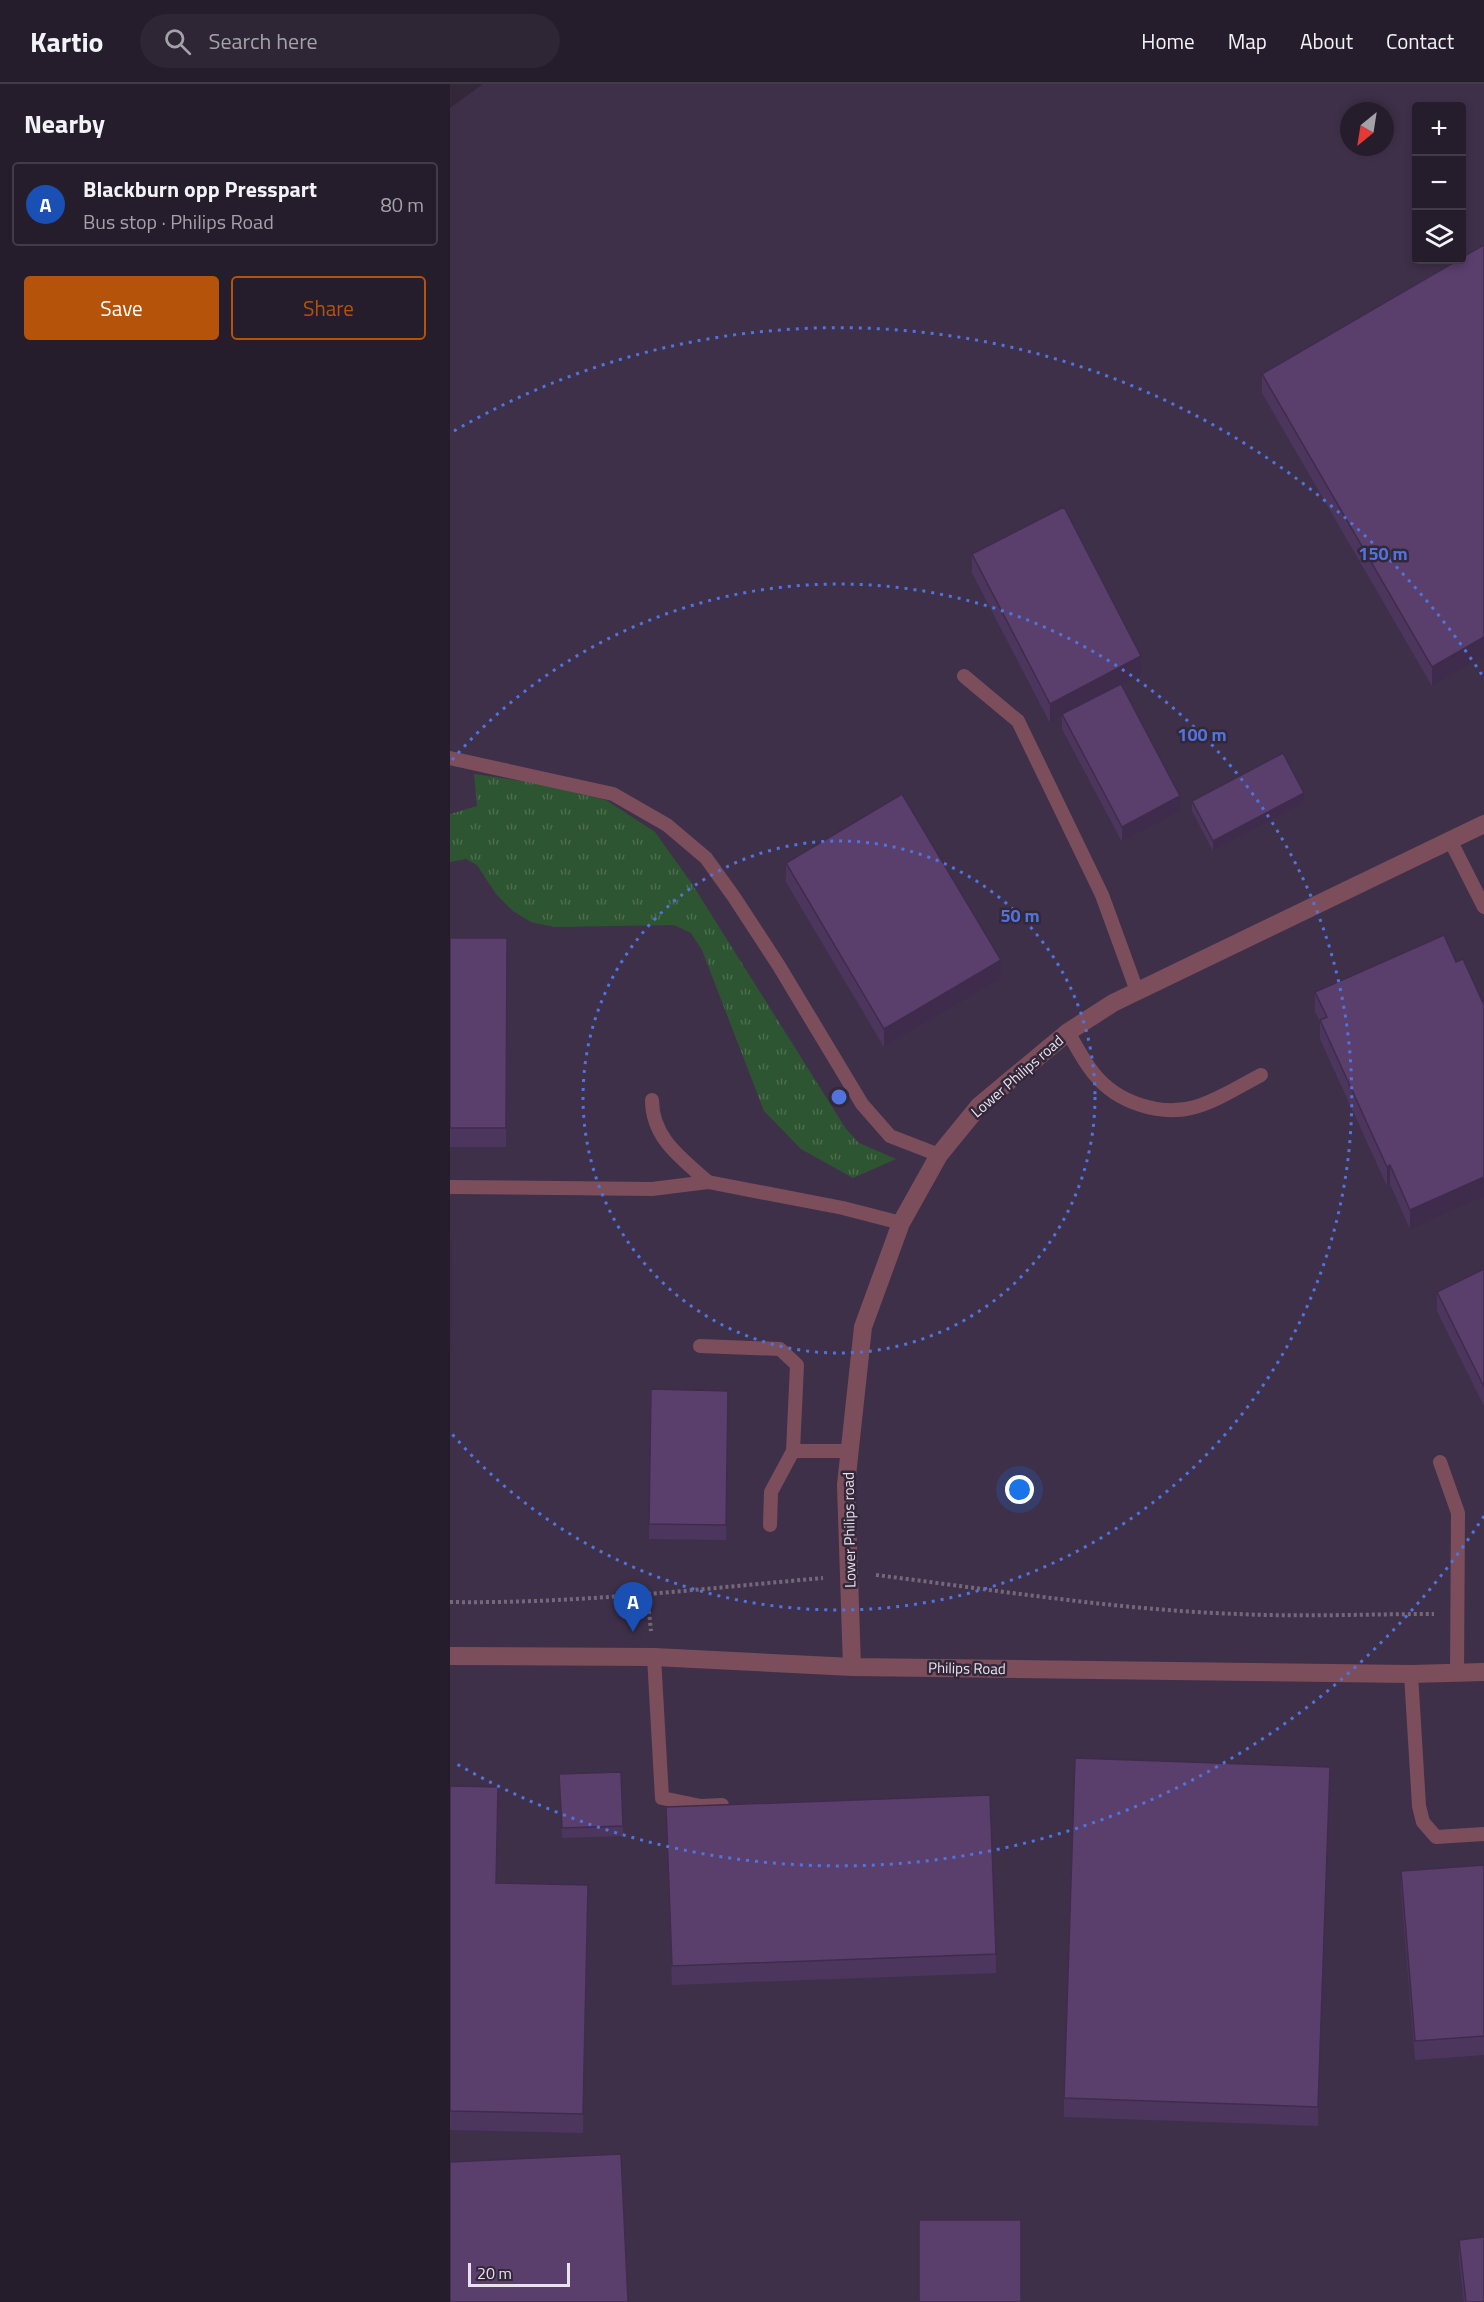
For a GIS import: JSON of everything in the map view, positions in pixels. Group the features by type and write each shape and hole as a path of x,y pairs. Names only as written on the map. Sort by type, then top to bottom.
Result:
{"street":[{"name":"Lower Philips road","path":"852,1667 846,1485 862,1327 901,1223 939,1155 978,1106 1068,1032 1113,1003 1484,824"},
{"name":"Philips Road","path":"450,1656 654,1657 852,1667 1411,1674 1484,1672"}],"lane":[{"path":"964,675 1018,721 1102,895 1137,991"},
{"path":"450,758 613,794 667,825 706,858 734,897 779,966 862,1104 890,1136 939,1155"},
{"path":"1450,840 1484,907"},
{"path":"1068,1032 1095,1075 1120,1096 1142,1106 1171,1110 1196,1107 1261,1075"},
{"path":"652,1100 652,1114 666,1144 708,1182"},
{"path":"450,1187 652,1189 708,1182 843,1208 901,1223"},
{"path":"700,1346 780,1349 797,1365 793,1451 771,1492 771,1526"},
{"path":"793,1451 850,1451"},
{"path":"1440,1462 1458,1513 1457,1673"},
{"path":"654,1657 662,1798 701,1806 736,1805"},
{"path":"1411,1674 1419,1806 1423,1822 1436,1837 1484,1834"}],"path":[{"path":"876,1575 1044,1597 1227,1614 1438,1614"},
{"path":"450,1602 506,1603 826,1578"},
{"path":"647,1593 654,1657"}],"shaded area":[{"path":"483,84 1484,84 1484,2302 450,2302 450,108"}],"green space":[{"path":"474,774 541,784 606,800 655,832 692,884 846,1129 859,1143 896,1159 853,1178 801,1149 764,1111 702,950 691,933 674,925 554,927 531,922 513,911 496,894 477,865 466,859 450,862 450,814 477,806"}],"building":[{"path":"1484,245 1484,637 1432,667 1262,374 1451,264 1466,264 1466,255"},
{"path":"1064,507 1141,656 1050,704 972,554"},
{"path":"1121,684 1180,796 1122,827 1062,714"},
{"path":"1283,753 1304,793 1213,841 1192,801"},
{"path":"902,794 1001,960 884,1029 786,863"},
{"path":"1444,935 1456,962 1463,959 1484,1005 1484,1177 1410,1210 1390,1165 1387,1167 1320,1020 1327,1017 1315,992"},
{"path":"450,938 507,938 506,1128 450,1128"},
{"path":"450,1238 451,1238 450,1353"},
{"path":"1484,1269 1484,1387 1437,1292"},
{"path":"651,1389 728,1391 726,1525 649,1524"},
{"path":"1075,1758 1330,1767 1318,2107 1064,2098"},
{"path":"621,1772 623,1826 562,1828 559,1774"},
{"path":"450,1786 498,1787 496,1883 588,1885 583,2114 450,2111"},
{"path":"990,1795 996,1954 672,1966 666,1807"},
{"path":"1484,1865 1484,2036 1415,2041 1401,1871"},
{"path":"621,2154 628,2302 450,2302 450,2162"},
{"path":"919,2220 1021,2220 1021,2302 919,2302"},
{"path":"1484,2237 1484,2302 1466,2302 1459,2240"}],"place":[{"name":"Blackburn opp Presspart","path":"633,1632"}]}
